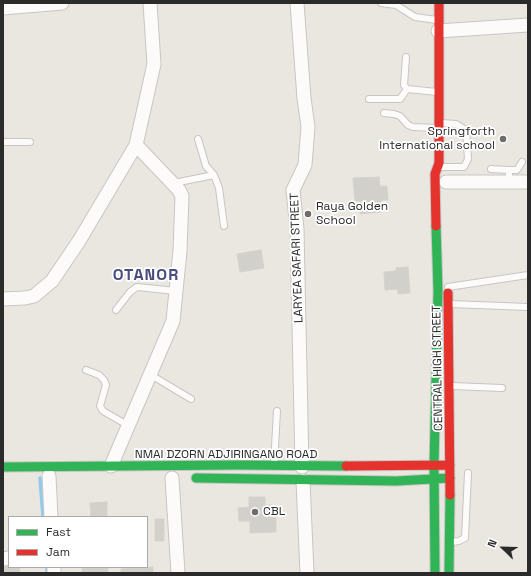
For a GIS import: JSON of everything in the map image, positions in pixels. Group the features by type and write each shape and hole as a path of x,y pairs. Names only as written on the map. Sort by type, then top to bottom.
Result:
{"main road":[{"name":"CENTRAL HIGH STREET","path":"439,3 438,125 440,165 446,185"},
{"name":"CENTRAL HIGH STREET","path":"435,573 434,465 438,290 435,174 440,165"},
{"name":"CENTRAL HIGH STREET","path":"448,283 450,304 449,573"},
{"name":"NMAI DZORN ADJIRINGANO ROAD","path":"3,467 302,467 450,465"},
{"name":"NMAI DZORN ADJIRINGANO ROAD","path":"175,478 303,481 450,478"}],"street":[{"path":"3,8 62,3"},
{"path":"3,299 34,296 52,281 79,242 136,145 154,64 150,3"},
{"name":"LARYEA SAFARI STREET","path":"297,3 304,98 308,127 304,165 293,190 297,229 302,467"},
{"path":"438,26 528,25"},
{"path":"111,466 173,321 183,203 179,190 136,145"},
{"path":"446,185 509,176 528,182"},
{"path":"49,476 51,516"},
{"path":"175,478 178,573"},
{"path":"303,481 307,573"}],"lane":[{"path":"381,3 396,5 415,16 438,26"},
{"path":"406,57 404,85 407,89"},
{"path":"407,89 438,92"},
{"path":"369,99 400,99 407,89"},
{"path":"384,113 400,116 413,128 456,124 462,126 466,130 467,137 468,159 464,167 440,165"},
{"path":"198,139 206,166 214,175 219,188 224,226"},
{"path":"3,142 30,142"},
{"path":"491,170 509,176 517,170 522,162"},
{"path":"172,183 214,175"},
{"path":"448,283 528,275"},
{"path":"116,310 130,292 137,287 176,291"},
{"path":"450,304 528,307"},
{"path":"86,370 99,375 104,380 106,385 100,406 103,411 129,426"},
{"path":"151,375 191,399"},
{"path":"450,386 502,388"},
{"path":"274,466 278,411"},
{"path":"450,542 459,541 465,538 468,472"}],"building":[{"path":"379,177 380,186 387,186 388,200 381,200 381,212 360,214 359,201 355,201 353,178"},
{"path":"261,250 264,268 240,272 237,254"},
{"path":"408,267 410,293 398,294 397,289 385,290 384,272 396,271 396,268"},
{"name":"CBL","path":"249,497 265,497 265,505 272,505 272,517 276,517 276,532 250,533 250,521 239,521 238,508 249,507"},
{"path":"107,502 107,516 91,516 90,503"},
{"path":"155,519 164,519 164,541 155,541"},
{"path":"3,567 19,568 20,573 3,573"},
{"path":"153,567 153,573 121,573 121,569"},
{"path":"82,568 108,568 108,573 82,573"}],"waterway":[{"path":"40,478 43,516"},
{"path":"47,568 47,573"}],"traffic: fast":[{"path":"435,573 434,465 438,291 436,226"},
{"path":"3,467 237,465 346,466"},
{"path":"196,478 396,481 450,478"},
{"path":"449,573 450,495"}],"traffic: jam":[{"path":"436,226 435,174 439,163 439,3"},
{"path":"448,293 450,495"},
{"path":"346,466 450,465"}],"place":[{"name":"Springforth International school","path":"503,139"},
{"name":"Raya Golden School","path":"308,214"},
{"name":"CBL","path":"255,512"}],"district":[{"name":"OTANOR","path":"146,276"}]}
